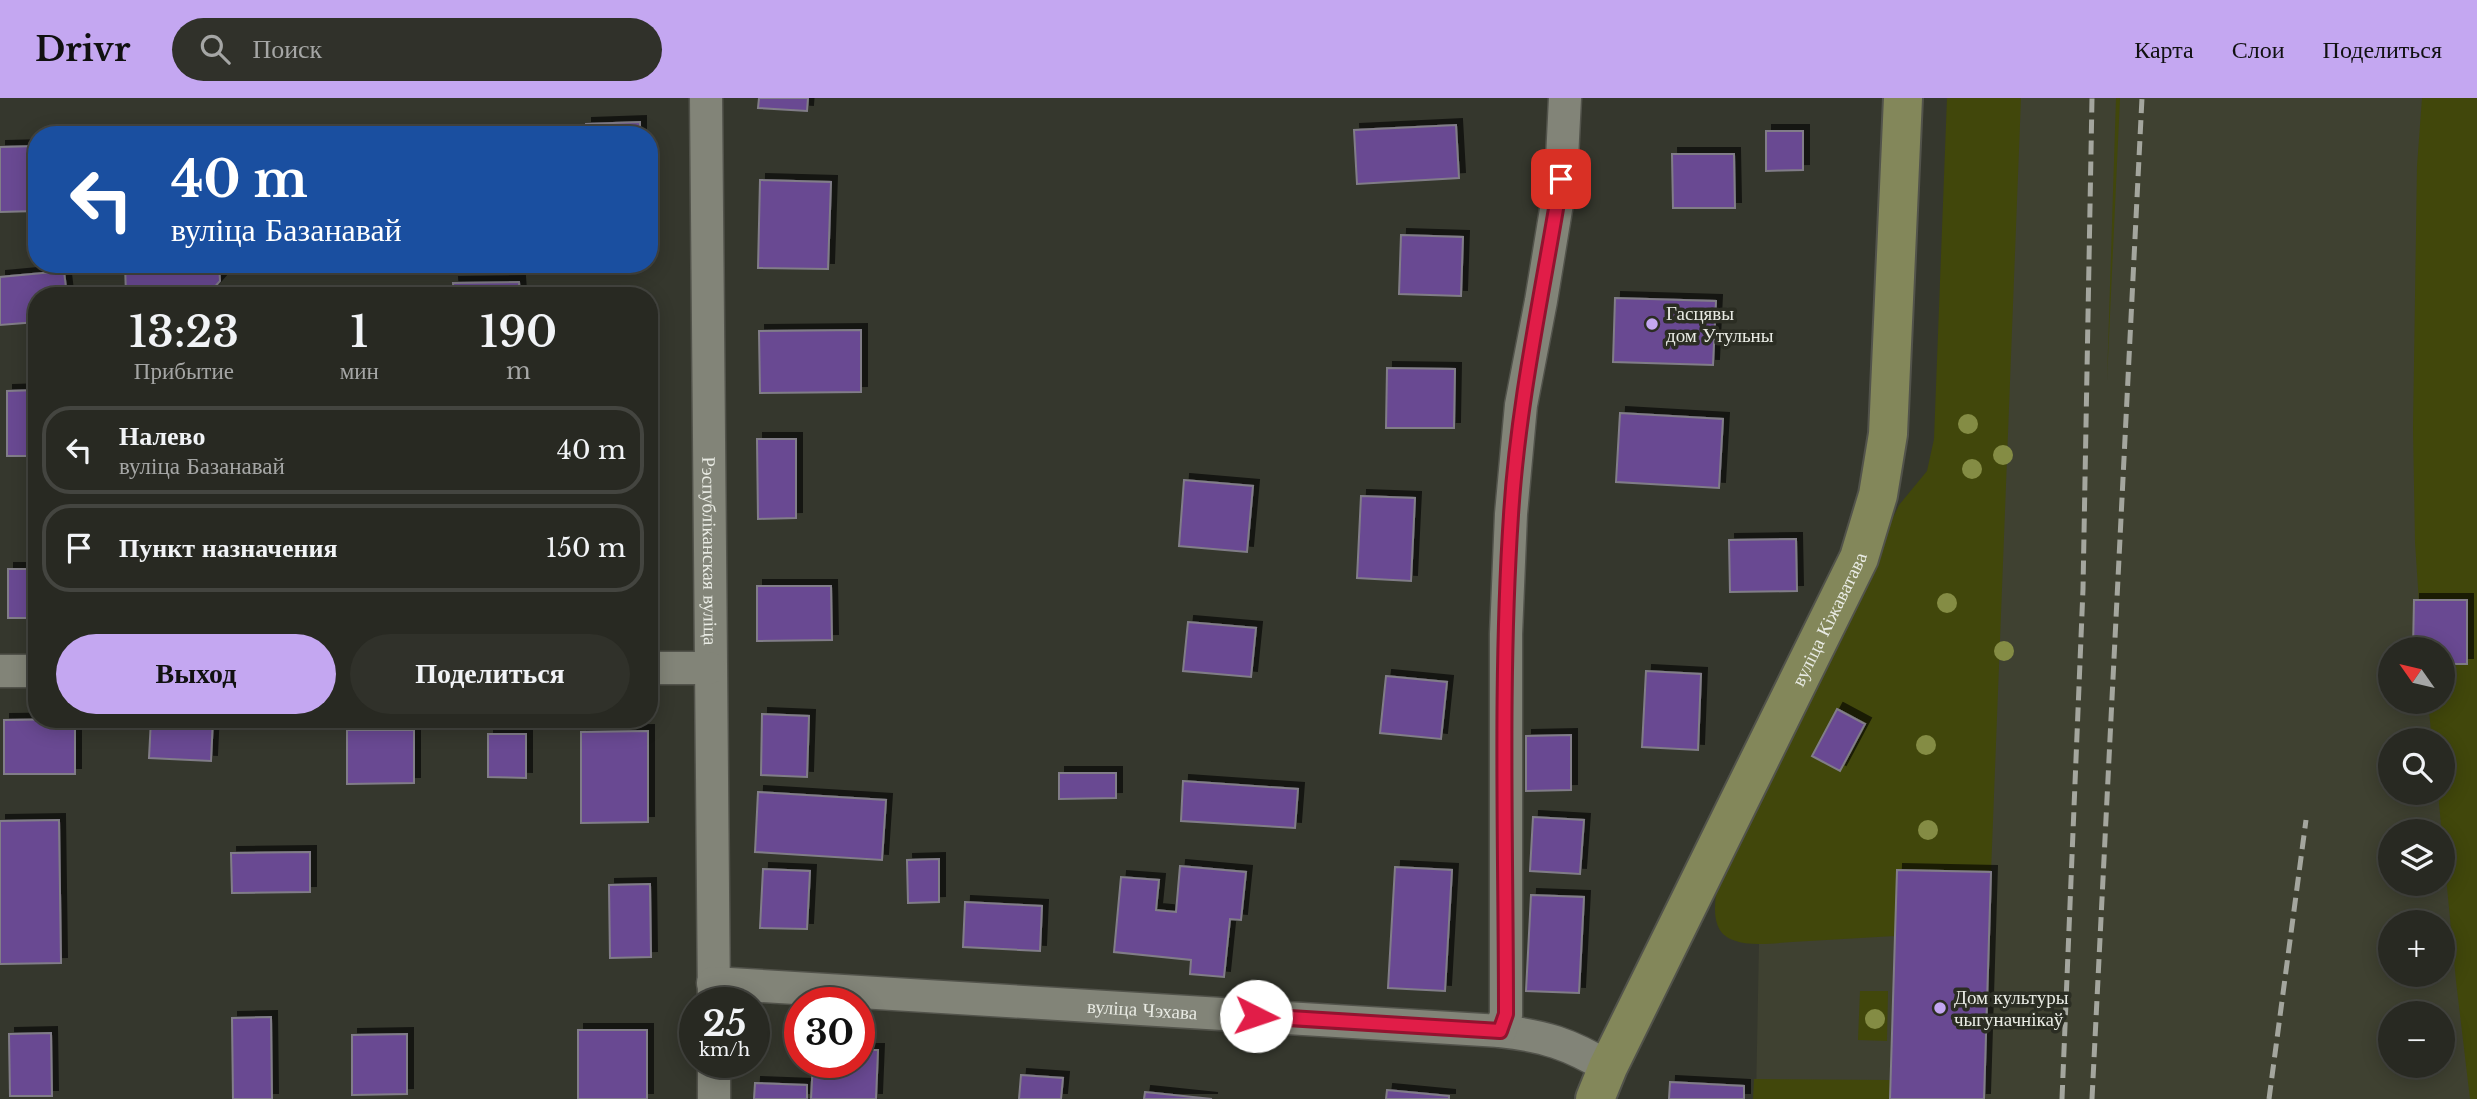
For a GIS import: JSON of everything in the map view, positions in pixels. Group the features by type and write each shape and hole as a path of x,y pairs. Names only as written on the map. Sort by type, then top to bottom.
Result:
{"main road":[{"name":"вуліца Кіжаватава","path":"1602,1083 1858,558 1874,507 1888,433 1903,98"}],"street":[{"name":"Рэспубліканская вуліца","path":"706,98 713,987"},
{"path":"1500,1031 1506,1014 1506,634 1511,514 1521,405 1561,179 1565,98"},
{"path":"658,668 709,668"},
{"path":"0,671 28,671"},
{"name":"вуліца Чэхава","path":"770,996 1500,1031 1535,1035 1562,1042 1602,1083"},
{"path":"714,1078 714,1099"}],"shaded area":[{"path":"1950,98 2477,98 2477,1099 1756,1099 1759,943 1745,870 1936,477"}],"green space":[{"path":"1947,98 2021,98 1991,872 1897,870 1895,936 1762,944 1740,942 1726,937 1718,927 1715,914 1716,894 1899,505 1927,471 1934,439"},
{"path":"2116,98 2120,98 2107,380"},
{"path":"2422,98 2477,98 2477,1099 2470,1099 2455,971 2455,910 2449,910 2448,896 2455,896 2455,819 2440,819 2439,805 2455,805 2455,728 2431,728 2429,714 2455,714 2455,637 2421,637 2415,542 2413,428 2417,166"},
{"path":"1860,991 1888,991 1887,1041 1858,1040"},
{"path":"1754,1079 1890,1080 1890,1099 1753,1099"}],"building":[{"path":"759,98 808,98 807,111 758,108"},
{"path":"640,122 640,126 586,126"},
{"path":"1456,125 1459,178 1357,184 1354,130"},
{"path":"1766,131 1803,131 1803,170 1766,171"},
{"path":"28,146 28,211 0,212 0,147"},
{"path":"1672,154 1734,154 1735,208 1673,208"},
{"path":"760,180 831,182 828,269 758,268"},
{"path":"1401,235 1463,237 1461,296 1399,294"},
{"path":"64,273 66,287 28,287 28,323 0,325 0,277"},
{"path":"125,273 220,273 220,281 215,287 126,287"},
{"path":"519,282 519,287 453,287 453,283"},
{"path":"1615,298 1716,301 1713,365 1613,362"},
{"path":"861,330 861,392 760,393 759,331"},
{"path":"1387,368 1455,369 1454,428 1386,428"},
{"path":"28,390 28,456 7,456 7,391"},
{"path":"1620,413 1723,419 1719,488 1616,482"},
{"path":"757,439 796,439 796,518 758,519"},
{"path":"1184,480 1253,486 1247,552 1179,546"},
{"path":"1361,496 1415,498 1411,581 1357,578"},
{"path":"1796,539 1797,591 1730,592 1729,540"},
{"path":"8,569 28,569 28,618 8,618"},
{"path":"757,586 831,586 832,640 757,641"},
{"path":"2414,600 2467,600 2467,664 2455,664 2455,637 2413,637"},
{"path":"1188,622 1256,628 1251,677 1183,671"},
{"path":"1646,671 1701,674 1698,750 1642,747"},
{"path":"1386,676 1447,682 1441,739 1380,733"},
{"path":"1837,709 1865,724 1840,771 1812,756"},
{"path":"762,714 809,716 807,777 761,775"},
{"path":"4,720 28,720 28,728 75,728 75,774 4,774"},
{"path":"151,728 213,728 211,761 149,758"},
{"path":"347,730 414,730 414,783 347,784"},
{"path":"648,731 648,822 581,823 581,732"},
{"path":"488,734 526,734 526,778 488,777"},
{"path":"1571,735 1571,790 1526,791 1526,736"},
{"path":"1059,773 1116,773 1116,798 1059,799"},
{"path":"1183,781 1298,789 1295,828 1181,821"},
{"path":"758,792 886,800 882,860 755,852"},
{"path":"1533,817 1584,820 1580,874 1530,871"},
{"path":"59,820 61,963 0,964 0,821"},
{"path":"310,852 310,892 232,893 231,853"},
{"path":"939,859 939,902 908,903 907,860"},
{"path":"1180,866 1246,872 1241,920 1230,919 1224,977 1190,974 1191,960 1114,952 1121,877 1159,880 1156,910 1176,912"},
{"path":"1395,867 1452,870 1445,991 1388,988"},
{"path":"763,869 810,871 807,929 760,928"},
{"name":"Дом культуры чыгуначнікаў","path":"1897,870 1991,872 1984,1099 1890,1099"},
{"path":"650,884 651,957 610,958 609,885"},
{"path":"1531,895 1584,897 1579,993 1526,991"},
{"path":"965,902 1042,906 1040,951 963,947"},
{"path":"271,1017 272,1099 233,1099 232,1018"},
{"path":"578,1030 647,1030 647,1099 578,1099"},
{"path":"51,1033 52,1096 10,1096 9,1034"},
{"path":"407,1034 407,1094 352,1095 352,1035"},
{"path":"875,1050 878,1050 876,1099 811,1099 812,1078 875,1078"},
{"path":"1021,1075 1063,1078 1061,1099 1019,1099"},
{"path":"1670,1082 1744,1086 1744,1099 1669,1099"},
{"path":"755,1083 807,1085 807,1099 754,1099"},
{"path":"1387,1090 1449,1096 1449,1099 1386,1099"},
{"path":"1145,1092 1212,1099 1144,1099"}],"railway":[{"path":"2062,1099 2083,589 2092,98"},
{"path":"2092,1099 2142,98"},
{"path":"2269,1099 2306,820"}],"place":[{"name":"Гасцявы дом Утульны","path":"1652,324"},
{"name":"Дом культуры чыгуначнікаў","path":"1940,1008"}],"route":[{"path":"1256,1016 1500,1031 1506,1014 1506,634 1511,514 1521,405 1561,179"}]}
